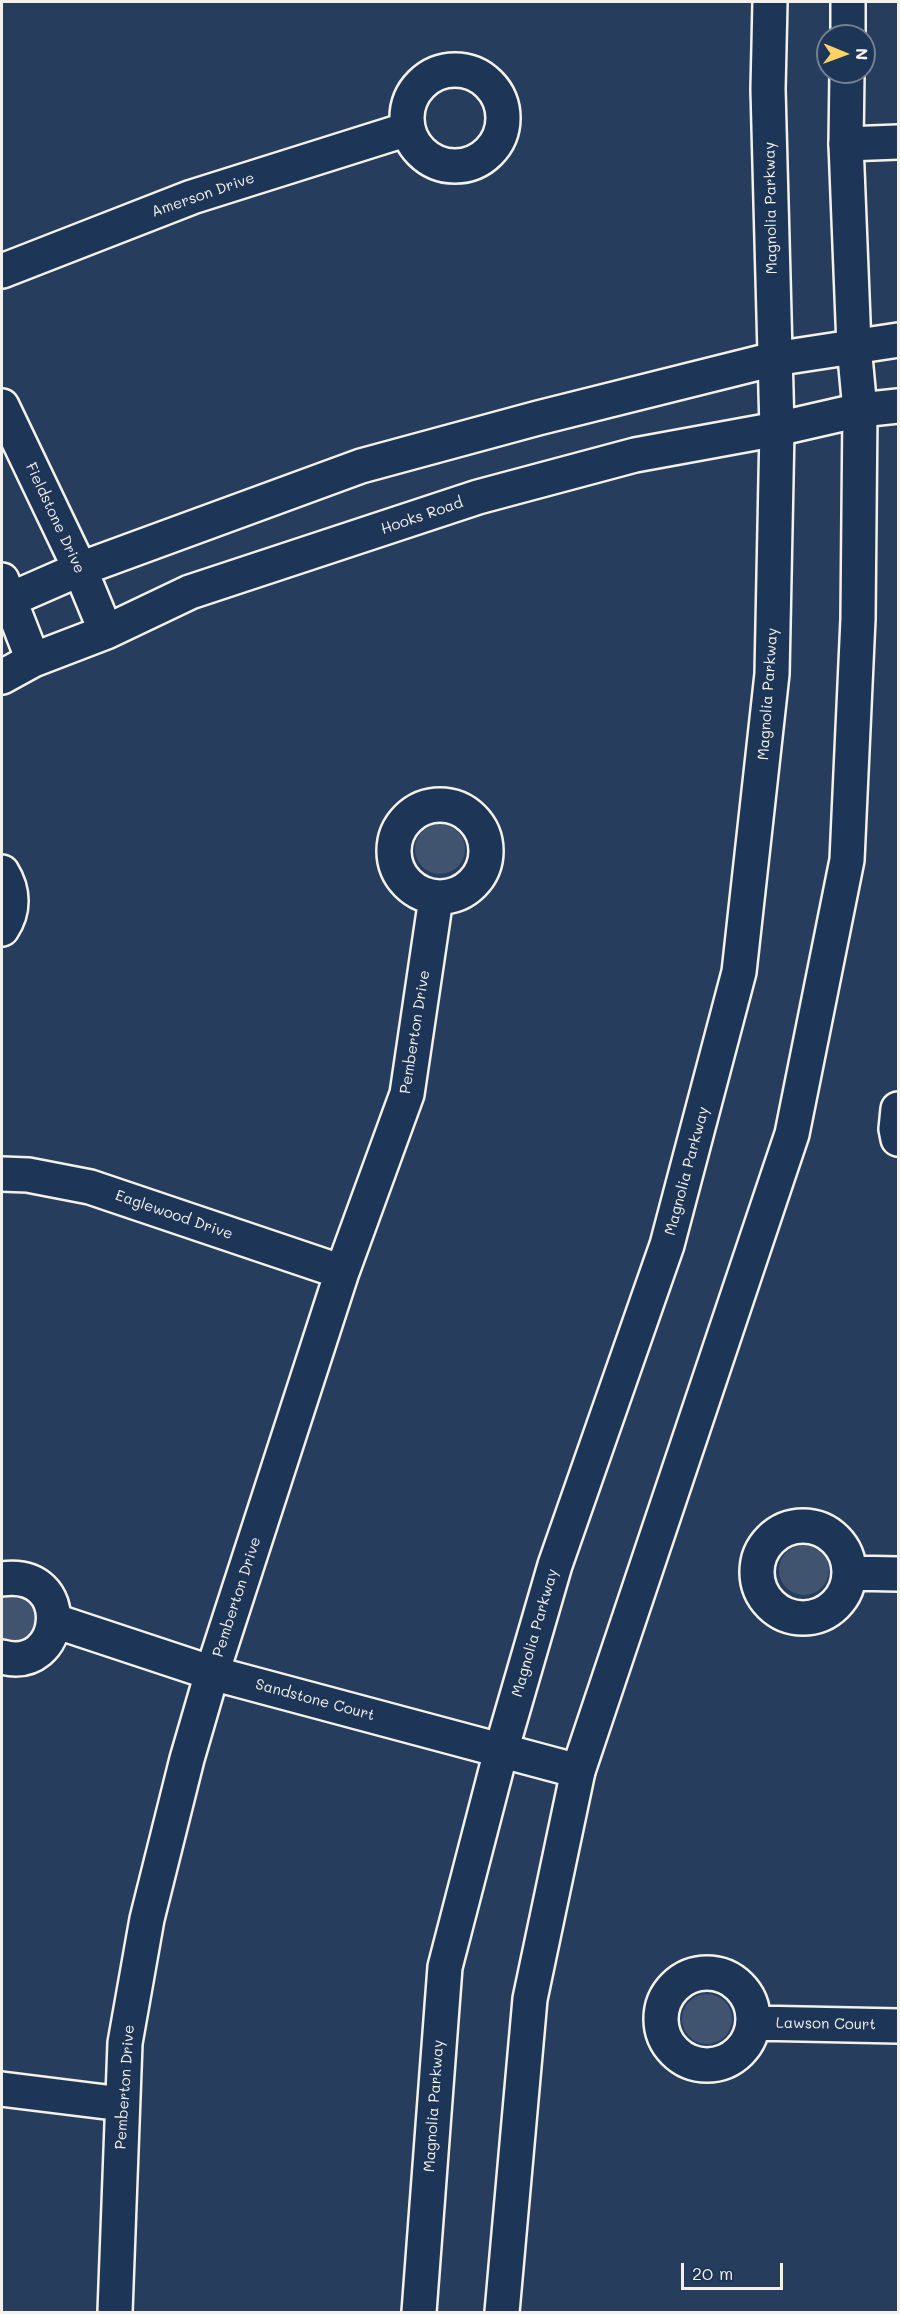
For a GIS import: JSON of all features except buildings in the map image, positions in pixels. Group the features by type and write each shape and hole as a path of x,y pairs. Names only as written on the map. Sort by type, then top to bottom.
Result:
{"street":[{"name":"Magnolia Parkway","path":"419,2313 445,1967 501,1750 555,1565 668,1245 739,972 772,674 777,429 768,89 770,2"},
{"path":"848,24 849,2"},
{"path":"502,2313 530,1999 579,1771 792,1134 847,860 858,619 860,410 854,346 846,144 847,84"},
{"name":"Amerson Drive","path":"2,271 192,197 408,129"},
{"path":"846,144 898,142"},
{"path":"33,660 4,594 80,569 361,466 538,418 774,359 898,340"},
{"name":"Fieldstone Drive","path":"2,406 80,569 106,633"},
{"name":"Hooks Road","path":"2,677 33,660 106,633 190,592 478,497 635,454 777,429 860,410 898,406"},
{"path":"2,872 9,883 12,902 8,920 2,929"},
{"name":"Pemberton Drive","path":"115,2313 125,2043 147,1919 187,1759 212,1673 342,1272 407,1094 436,898"},
{"path":"898,1109 896,1129 898,1139"},
{"name":"Eaglewood Drive","path":"2,1174 28,1175 90,1187 342,1272"},
{"path":"849,1573 898,1574"},
{"path":"2,1579 17,1577 32,1582 45,1592 53,1606 55,1621 50,1637 40,1650 26,1657 10,1659 2,1656"},
{"name":"Sandstone Court","path":"55,1621 212,1673 579,1771"},
{"name":"Lawson Court","path":"754,2023 898,2026"},
{"path":"2,2089 122,2104"}],"shaded area":[{"path":"440,824 458,831 465,849 458,867 440,874 422,867 415,849 422,831"},
{"path":"804,1545 822,1552 829,1570 822,1588 804,1595 786,1588 779,1570 786,1552"},
{"path":"4,1595 27,1597 37,1609 38,1626 23,1641 2,1640 2,1597"},
{"path":"702,1994 712,1994 725,2001 732,2014 732,2024 725,2037 712,2044 702,2044 693,2040 686,2033 682,2024 682,2014 686,2005 693,1998"}]}
